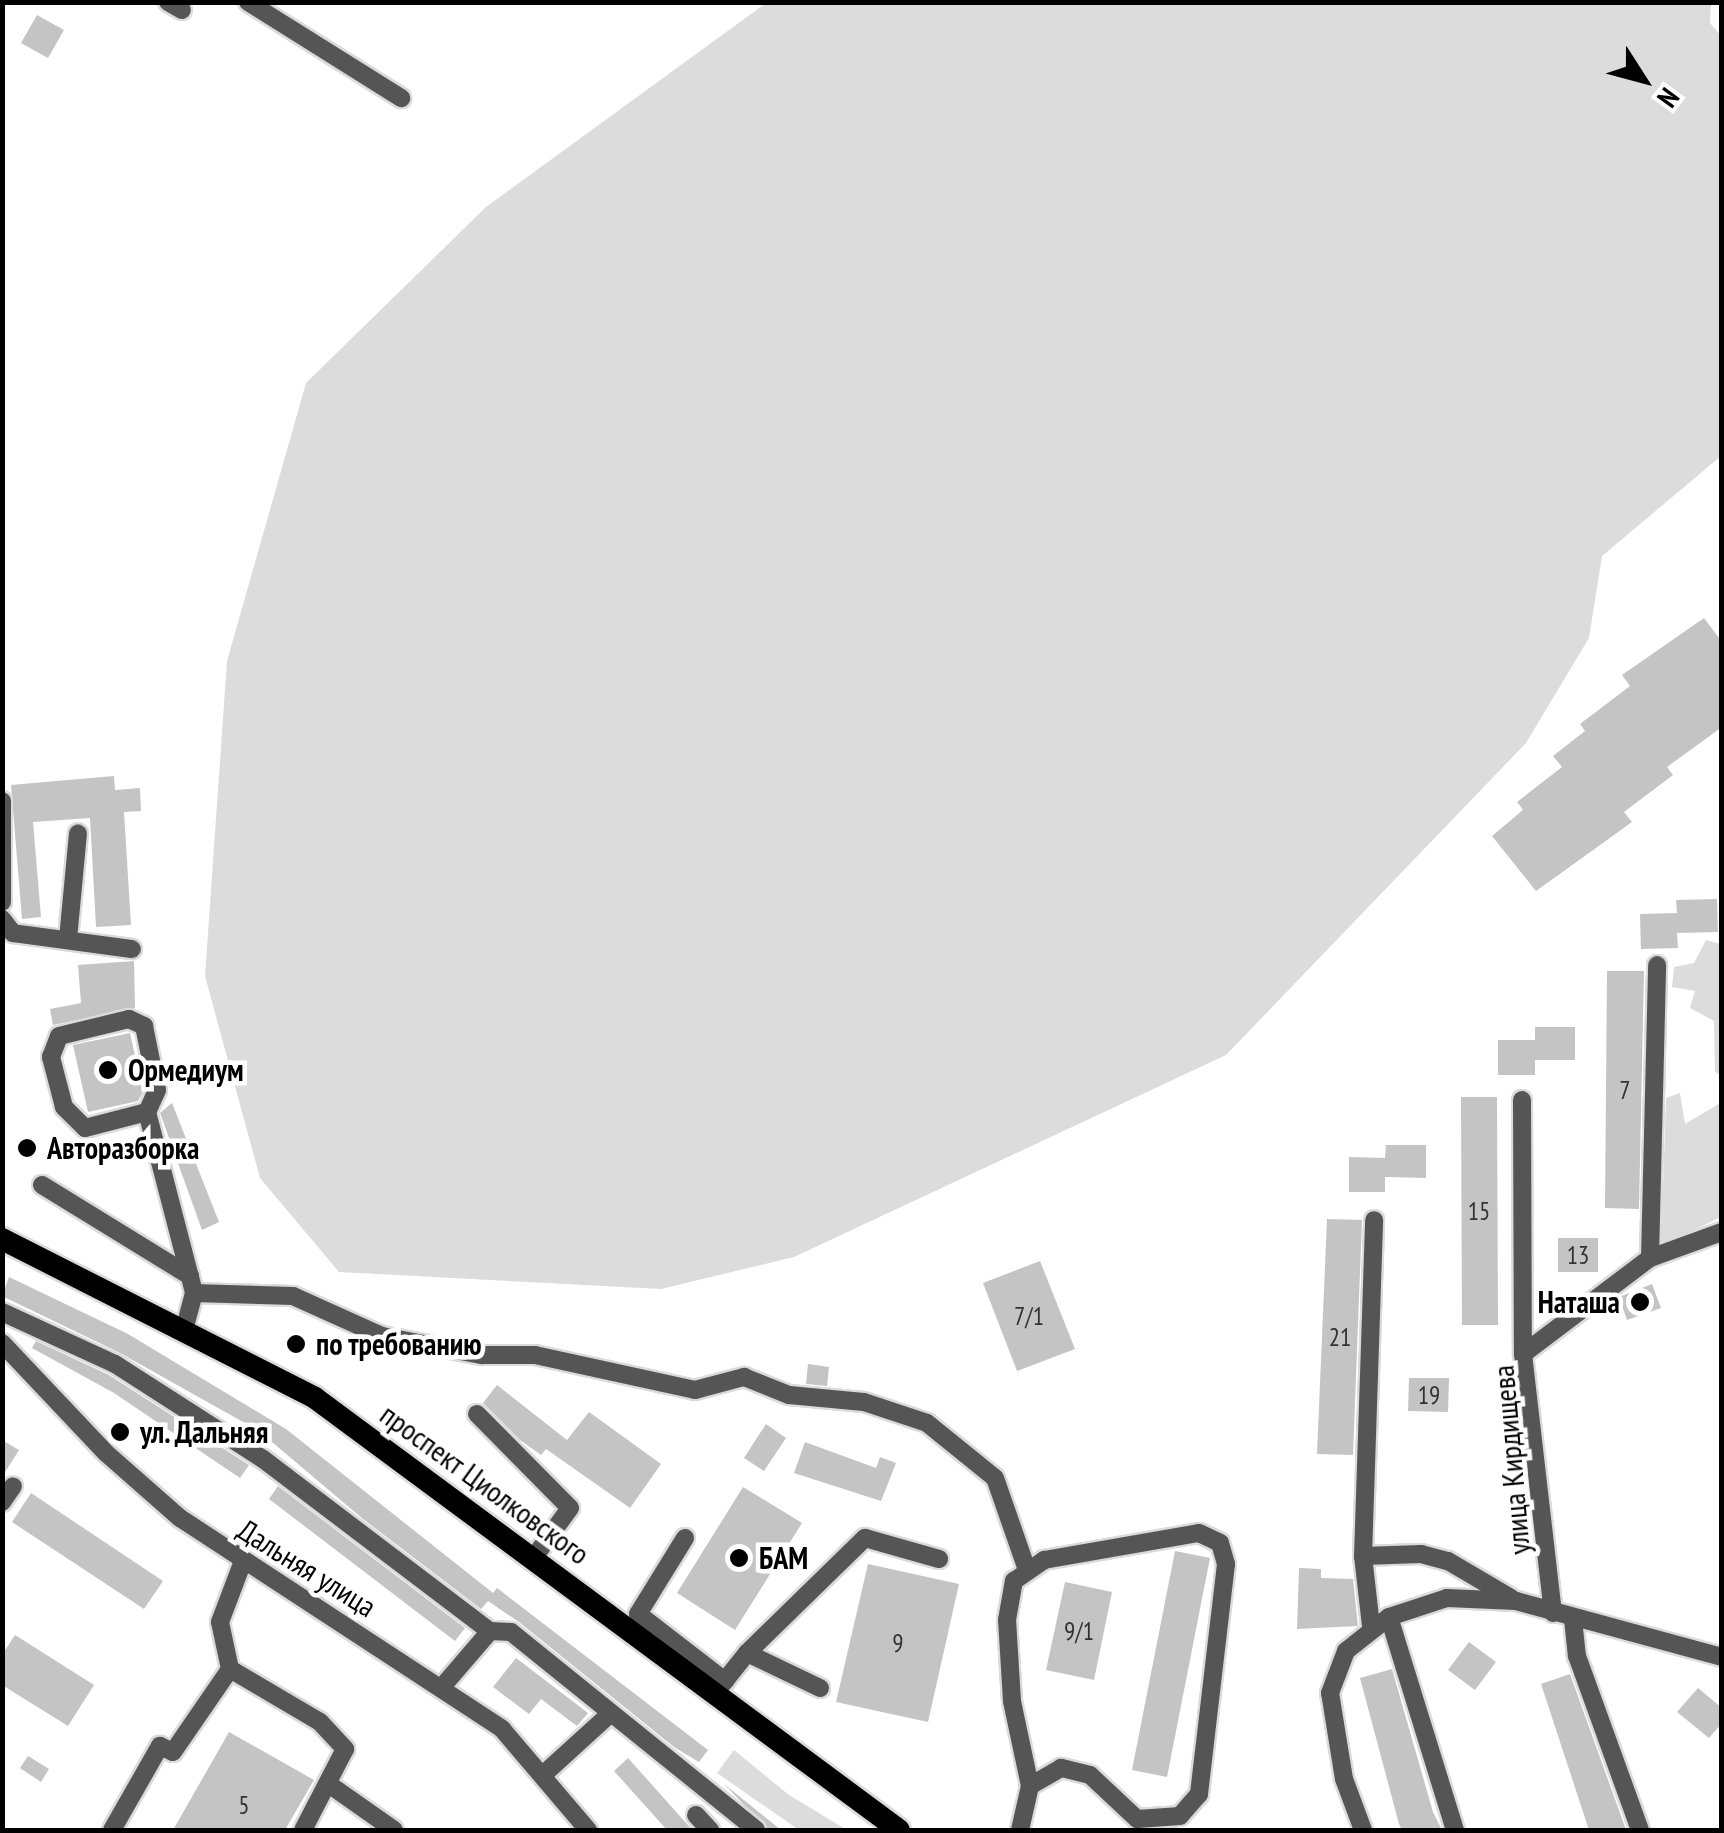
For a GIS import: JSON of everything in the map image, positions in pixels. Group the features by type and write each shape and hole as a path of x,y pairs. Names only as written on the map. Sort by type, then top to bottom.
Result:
{"main road":[{"name":"проспект Циолковского","path":"2,1239 315,1398 720,1687 899,1830"}],"street":[{"path":"248,2 400,98"},
{"path":"2,801 2,902"},
{"path":"68,939 78,833"},
{"path":"2,919 13,933 132,948"},
{"path":"1650,1258 1656,966"},
{"path":"146,1112 84,1128 64,1107 51,1056 59,1036 130,1019 144,1026 156,1090 146,1112 192,1284 184,1330"},
{"path":"1522,1100 1523,1354"},
{"path":"42,1185 192,1284 293,1296 382,1336 482,1355 535,1355 695,1390 744,1377 789,1394 864,1402 927,1424 995,1478 1026,1567"},
{"path":"1371,1626 1363,1556 1374,1220"},
{"name":"улица Кирдищева","path":"1553,1612 1523,1354 1650,1258 1722,1232"},
{"path":"2,1312 115,1364 263,1459 490,1631 511,1632 756,1830"},
{"name":"Дальняя улица","path":"2,1342 106,1452 180,1518 502,1729 545,1774 588,1830"},
{"path":"477,1414 570,1508 535,1556"},
{"path":"2,1502 13,1486"},
{"path":"1020,1830 1030,1786 1012,1701 1007,1620 1014,1581 1026,1567 1199,1533 1220,1544 1226,1564 1199,1794 1180,1816 1137,1819 1090,1775 1061,1768 1030,1786"},
{"path":"685,1538 638,1614 720,1687 748,1653 864,1538 939,1559"},
{"path":"1363,1556 1421,1554 1448,1561 1516,1601 1722,1657"},
{"path":"112,1830 160,1746 173,1752 230,1669 220,1622 243,1561"},
{"path":"1363,1830 1344,1779 1330,1693 1335,1667 1371,1626 1389,1617 1447,1598 1516,1601"},
{"path":"1389,1617 1455,1830"},
{"path":"1573,1619 1576,1656 1640,1830"},
{"path":"442,1687 490,1631"},
{"path":"748,1653 820,1688"},
{"path":"230,1669 335,1733 345,1750 304,1830"},
{"path":"545,1774 610,1713"},
{"path":"330,1785 394,1830"},
{"path":"696,1815 710,1830"}],"shaded area":[{"path":"766,3 1711,3 1710,23 1722,37 1721,456 1602,556 1589,638 1526,743 1226,1055 794,1257 661,1289 339,1272 260,1178 205,976 227,661 306,383 486,207"},
{"path":"1706,940 1721,944 1721,1075 1715,1072 1714,1021 1690,1008 1695,991 1672,987 1674,967 1694,963"},
{"path":"1680,1093 1685,1124 1722,1102 1721,1217 1661,1246 1666,1098"},
{"path":"734,1750 789,1795 847,1830 799,1830 717,1773"}],"building":[{"path":"37,15 64,30 48,58 21,43"},
{"path":"1704,618 1722,642 1722,727 1667,767 1673,775 1624,812 1632,822 1536,891 1492,836 1523,810 1517,802 1562,767 1553,756 1585,731 1580,724 1630,686 1622,675"},
{"path":"114,776 115,790 140,788 141,811 124,812 131,925 96,927 90,818 33,822 41,917 22,919 11,785"},
{"path":"1717,899 1718,932 1677,933 1678,948 1641,949 1640,914 1677,913 1676,900"},
{"path":"134,961 135,1008 53,1025 50,1009 81,1003 78,965"},
{"path":"1607,971 1644,971 1639,1209 1605,1208"},
{"path":"1535,1027 1575,1027 1575,1060 1535,1060 1535,1075 1498,1075 1498,1040 1535,1040"},
{"name":"Ормедиум","path":"130,1033 143,1092 138,1101 88,1112 73,1045"},
{"path":"1461,1097 1497,1097 1498,1325 1462,1325"},
{"path":"172,1103 219,1222 202,1230 160,1113"},
{"path":"1386,1145 1426,1145 1426,1178 1385,1177 1385,1192 1349,1192 1349,1157 1385,1158"},
{"path":"1327,1219 1362,1220 1353,1455 1317,1454"},
{"path":"1558,1238 1598,1238 1598,1272 1558,1272"},
{"path":"1040,1261 1075,1349 1017,1371 983,1283"},
{"path":"9,1277 128,1334 286,1429 493,1593 497,1588 708,1750 699,1762 674,1747 519,1622 488,1601 481,1609 363,1519 259,1431 120,1353 2,1296"},
{"name":"Наташа","path":"1652,1284 1661,1308 1627,1320 1619,1297"},
{"path":"36,1341 109,1375 249,1465 240,1478 114,1393 32,1348"},
{"path":"808,1364 829,1367 827,1386 806,1384"},
{"path":"1409,1378 1449,1378 1448,1412 1408,1411"},
{"path":"497,1385 567,1440 589,1412 661,1464 630,1508 546,1449 541,1455 520,1440 483,1403"},
{"path":"766,1424 786,1438 764,1471 744,1458"},
{"path":"2,1440 19,1450 2,1477"},
{"path":"805,1442 876,1468 880,1457 896,1463 881,1501 794,1473"},
{"path":"278,1486 465,1628 455,1641 269,1499"},
{"name":"БАМ","path":"743,1487 802,1523 735,1630 677,1593"},
{"path":"31,1493 163,1581 144,1609 12,1522"},
{"path":"1175,1551 1210,1558 1167,1777 1132,1770"},
{"path":"868,1564 959,1584 928,1722 836,1702"},
{"path":"1299,1568 1321,1569 1321,1578 1353,1579 1358,1626 1297,1629"},
{"path":"1065,1582 1112,1592 1094,1680 1046,1670"},
{"path":"15,1635 94,1685 68,1726 2,1685 2,1655"},
{"path":"1469,1642 1496,1662 1475,1690 1448,1670"},
{"path":"516,1658 588,1713 577,1726 541,1699 529,1714 493,1687"},
{"path":"1392,1669 1433,1812 1442,1830 1402,1830 1399,1824 1360,1678"},
{"path":"1570,1674 1626,1830 1589,1830 1541,1684"},
{"path":"1698,1688 1722,1708 1722,1723 1709,1738 1677,1712"},
{"path":"229,1732 314,1780 285,1830 173,1830"},
{"path":"28,1756 49,1769 41,1782 20,1768"},
{"path":"628,1758 693,1830 667,1830 614,1771"},
{"path":"724,1784 781,1830 768,1830"}],"place":[{"name":"Ормедиум","path":"108,1070"},
{"name":"Авторазборка","path":"27,1148"},
{"name":"Наташа","path":"1640,1302"},
{"name":"по требованию","path":"296,1344"},
{"name":"ул. Дальняя","path":"120,1432"},
{"name":"БАМ","path":"739,1558"}]}
